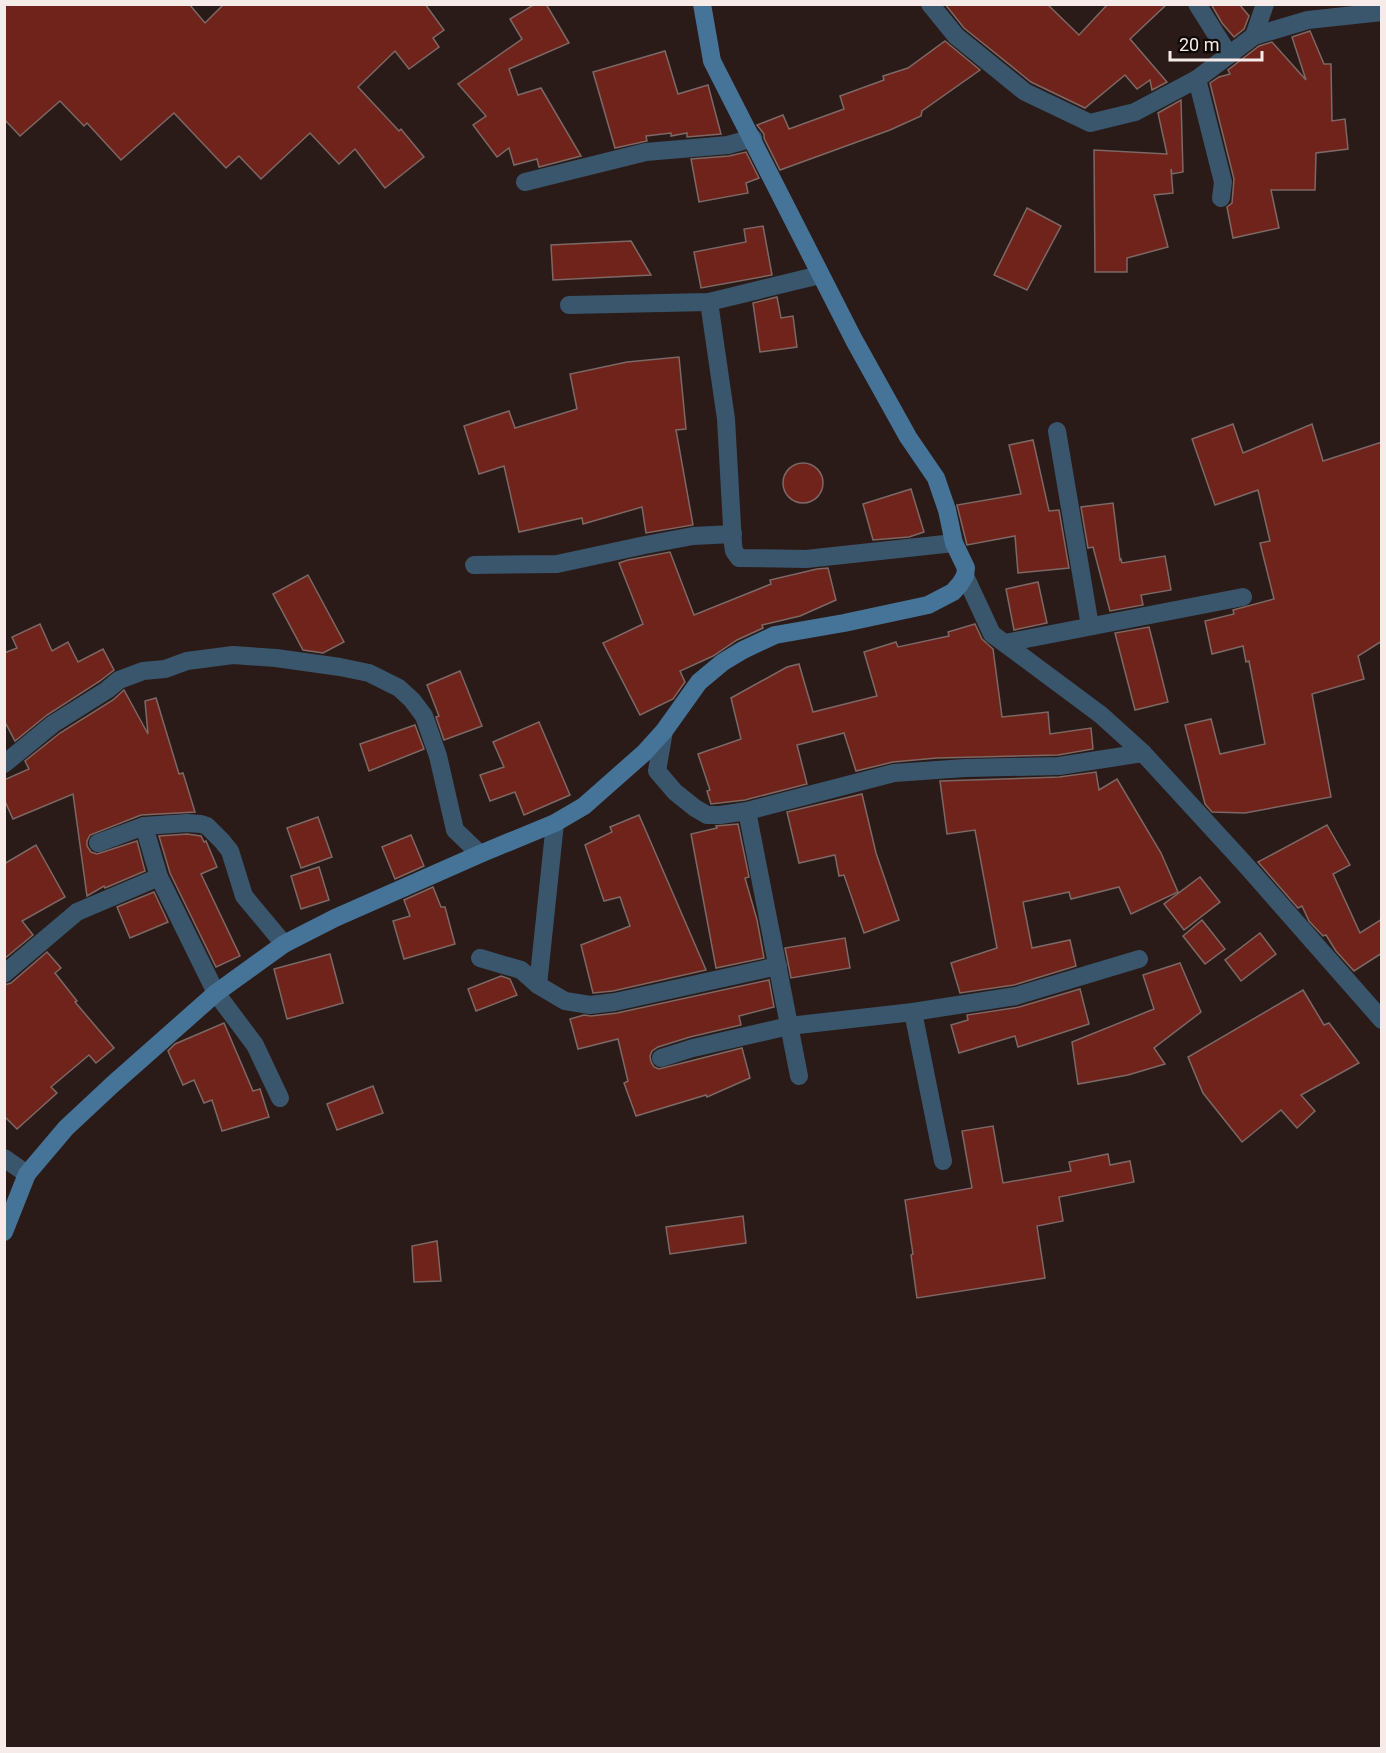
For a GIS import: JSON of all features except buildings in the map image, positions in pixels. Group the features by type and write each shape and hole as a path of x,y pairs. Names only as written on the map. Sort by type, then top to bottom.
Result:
{"street":[{"path":"930,4 956,36 1025,92 1090,123 1135,112 1197,80 1254,36 1308,20 1382,12"},
{"path":"1197,4 1229,55"},
{"path":"1254,36 1265,4"},
{"path":"4,1232 27,1174 66,1128 216,993 284,944 335,918 555,823 584,806 644,753 664,731 699,682 723,662 743,650 775,635 928,605 953,592 965,576 966,568 954,543 947,510 936,478 908,437 819,275 753,138 712,61 705,5"},
{"path":"1197,80 1222,182 1221,198"},
{"path":"525,182 646,152 728,145 753,138"},
{"path":"569,305 709,302 819,275"},
{"path":"709,302 726,418 734,552 739,558 806,559 954,543"},
{"path":"1057,430 1090,626"},
{"path":"474,565 557,564 645,545 693,537 733,534"},
{"path":"965,576 992,634 1101,715 1143,753 1382,1020"},
{"path":"1005,643 1243,597"},
{"path":"4,764 53,724 119,680 143,671 165,669 187,661 233,656 276,658 340,667 369,674 399,688 424,716 438,756 455,830 480,854"},
{"path":"664,731 657,771 675,792 695,808 707,814 720,815 747,811 894,773 965,768 1059,766 1143,753"},
{"path":"747,811 799,1076"},
{"path":"98,843 144,826 187,823 201,824 213,830 230,851 244,896 284,944"},
{"path":"538,985 555,823"},
{"path":"144,826 159,877 216,993 255,1045 280,1098"},
{"path":"4,974 77,912 159,877"},
{"path":"480,958 521,970 538,985 565,1001 590,1005 615,1002 778,966"},
{"path":"661,1058 693,1048 789,1026 913,1012 1016,996 1139,959"},
{"path":"913,1012 943,1161"},
{"path":"4,1158 27,1174"}]}
